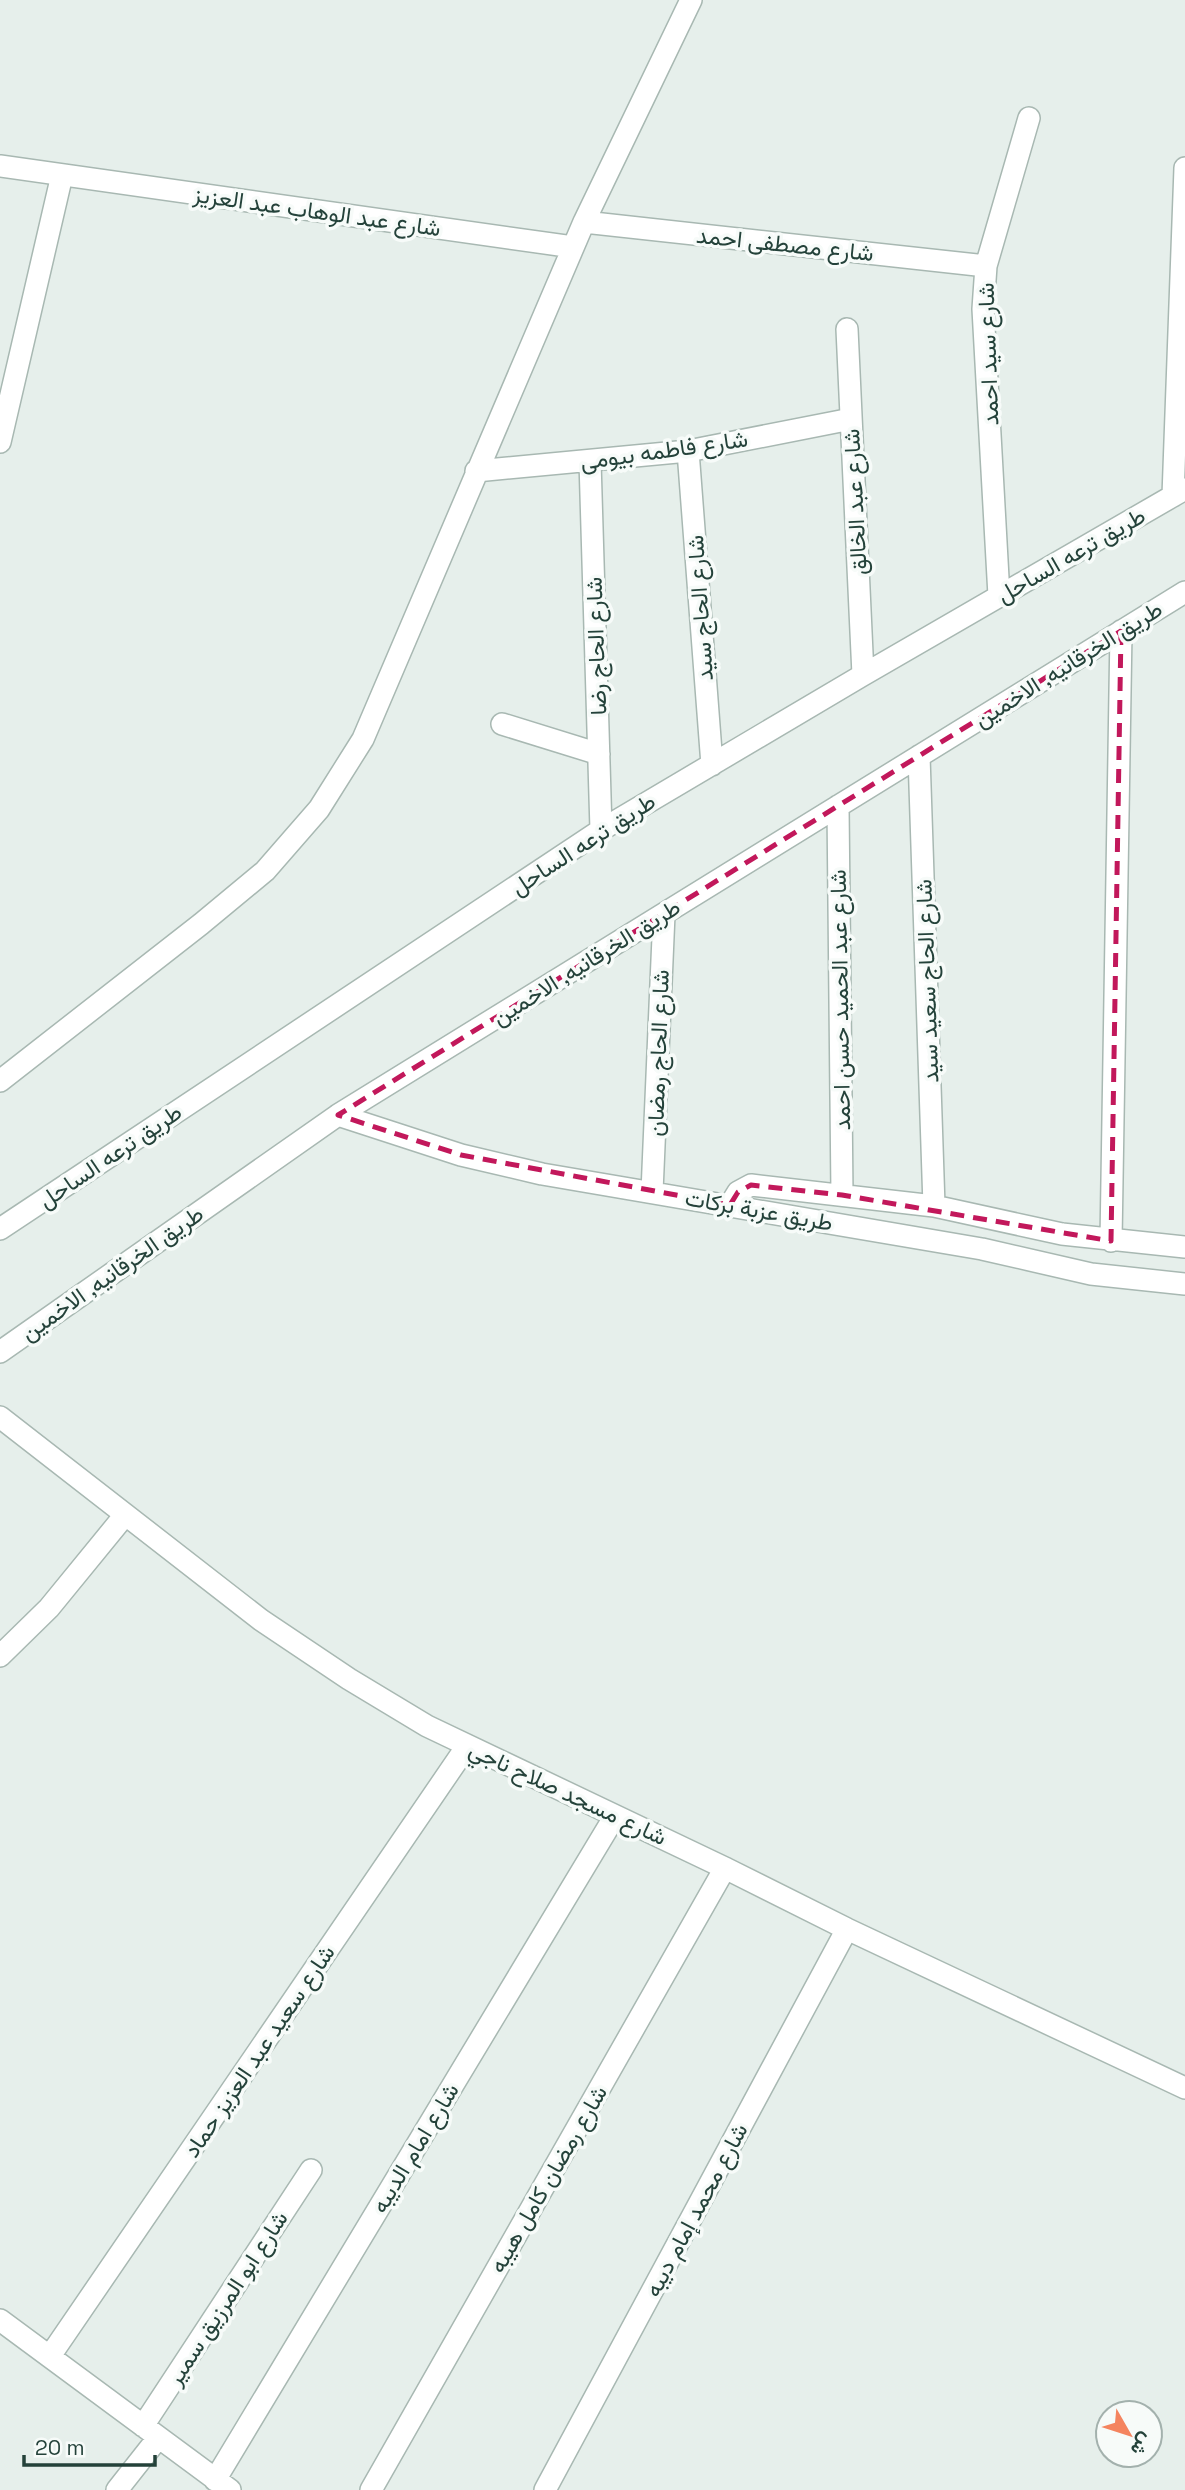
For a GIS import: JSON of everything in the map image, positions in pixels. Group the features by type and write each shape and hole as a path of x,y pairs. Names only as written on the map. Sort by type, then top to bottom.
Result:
{"street":[{"path":"0,1081 265,871 319,809 363,739 584,222 691,0"},
{"name":"شارع سيد احمد","path":"999,596 983,309 986,266 1029,118"},
{"name":"شارع عبد الوهاب عبد العزيز","path":"0,166 573,247"},
{"path":"1179,493 1185,168"},
{"path":"0,442 62,175"},
{"name":"شارع مصطفى احمد","path":"584,222 986,266"},
{"name":"شارع عبد الخالق","path":"847,329 863,674"},
{"name":"شارع فاطمه بيومى","path":"476,471 688,451 851,419"},
{"name":"شارع الحاج سيد","path":"688,451 712,765"},
{"name":"شارع الحاج رضا","path":"590,461 601,830"},
{"name":"طريق ترعه الساحل","path":"0,1229 601,830 863,674 1179,493"},
{"name":"طريق الخرقانيه, الاخمين","path":"0,1352 338,1115 1185,592"},
{"path":"1111,1241 1121,631"},
{"path":"502,724 599,754"},
{"name":"شارع الحاج سعيد سيد","path":"919,756 934,1206"},
{"name":"شارع عبد الحميد حسن احمد","path":"838,806 842,1195"},
{"name":"شارع الحاج رمضان","path":"653,1192 664,914"},
{"name":"طريق عزبة بركات","path":"338,1115 461,1155 542,1174 982,1249 1091,1274 1185,1284"},
{"path":"730,1205 738,1192 751,1185 934,1206 1062,1234 1185,1247"},
{"name":"شارع مسجد صلاح ناجي","path":"0,1417 261,1620 349,1679 427,1726 847,1929 1185,2088"},
{"path":"0,1656 49,1608 125,1514"},
{"name":"شارع سعيد عبد العزيز حماد","path":"50,2356 467,1746"},
{"name":"شارع امام الديبه","path":"222,2485 615,1816"},
{"name":"شارع رمضان كامل هيبه","path":"371,2490 725,1868"},
{"name":"شارع محمد إمام ديبه","path":"545,2490 847,1929"},
{"name":"شارع ابو المرزيق سمير","path":"117,2490 311,2170"},
{"path":"0,2320 222,2485"}],"highlighted area":[{"path":"1121,631 1111,1241 842,1195 751,1185 738,1192 730,1205 461,1155 338,1115"}]}
